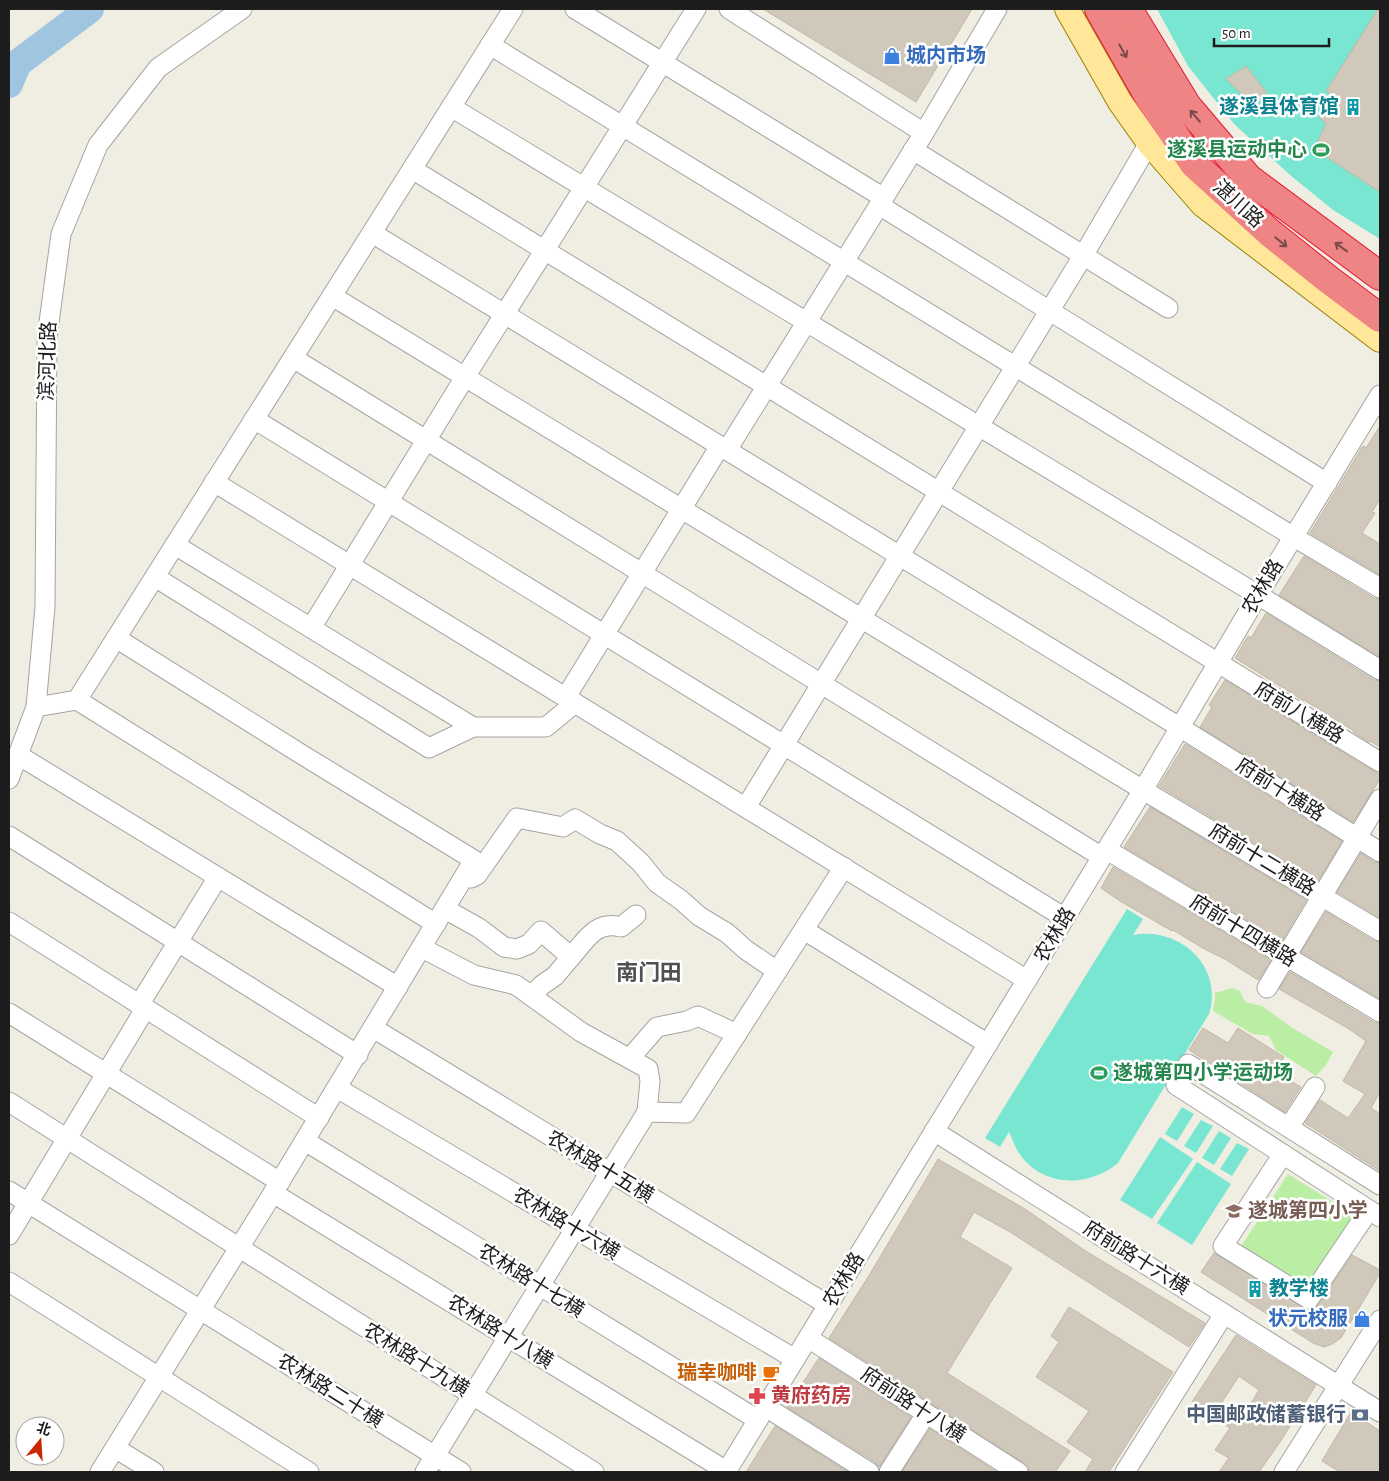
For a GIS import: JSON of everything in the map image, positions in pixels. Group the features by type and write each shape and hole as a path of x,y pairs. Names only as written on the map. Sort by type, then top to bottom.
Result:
{"highway":[{"name":"湛川路","path":"1099,9 1149,97 1194,164 1270,233 1380,318"},
{"name":"湛川路","path":"1128,9 1187,106 1248,178 1380,276"}],"main road":[{"path":"1067,9 1120,102 1150,143 1204,205 1380,340"}],"street":[{"name":"滨河北路","path":"9,779 36,707 45,607 47,337 61,234 98,145 158,68 242,9"},
{"path":"77,700 513,9"},
{"path":"575,9 662,62 1050,311 1326,483"},
{"path":"312,628 465,377 696,9"},
{"path":"729,9 924,133"},
{"path":"155,577 428,748 473,727 546,727 571,700 604,635 642,573 682,509 767,386 924,133 997,9"},
{"path":"490,45 1380,588"},
{"path":"451,108 1380,670"},
{"path":"746,807 1084,256 1150,143"},
{"path":"913,150 1168,308"},
{"name":"府前八横路","path":"412,169 1380,762"},
{"name":"府前十横路","path":"372,233 1181,728 1380,852"},
{"name":"府前十二横路","path":"332,296 1143,790 1380,931"},
{"name":"府前十四横路","path":"293,358 822,684 1104,854 1286,956 1380,1012"},
{"name":"农林路","path":"727,1472 1181,728 1258,595 1380,395"},
{"path":"254,419 1065,918"},
{"path":"214,482 1027,980"},
{"path":"174,545 473,727"},
{"path":"100,1472 358,1055 474,860 116,638"},
{"path":"36,707 77,700 441,916 479,928 504,947 517,949 529,944 541,931 571,957"},
{"path":"18,755 398,988"},
{"path":"1267,988 1380,798"},
{"path":"459,886 478,874 517,818 563,827 574,819 600,834 617,841 641,864 657,884 777,971"},
{"path":"9,836 358,1055"},
{"path":"647,1112 686,1113 844,867"},
{"path":"9,1235 106,1074 178,942 218,878"},
{"path":"532,996 542,985 555,976 597,928 610,924 621,927 636,914"},
{"path":"9,922 319,1118"},
{"path":"804,930 988,1044"},
{"path":"422,948 474,975 516,985 581,1032 648,1069 650,1081 647,1112 425,1472"},
{"name":"农林路十八横","path":"9,1013 106,1074 508,1337 727,1472"},
{"path":"630,1058 657,1027 687,1021 698,1016 737,1034"},
{"name":"农林路十五横","path":"374,1028 828,1305"},
{"path":"1188,1064 1380,1185"},
{"path":"1176,1085 1375,1213 1309,1299 1223,1246 1283,1154"},
{"path":"1288,1127 1315,1087"},
{"name":"农林路十六横","path":"337,1088 795,1359"},
{"name":"农林路十九横","path":"9,1102 594,1472"},
{"name":"府前路十六横","path":"934,1131 1380,1412"},
{"name":"农林路十七横","path":"305,1141 540,1286 762,1414 869,1472"},
{"name":"农林路二十横","path":"9,1191 461,1472"},
{"path":"9,1282 309,1472"},
{"path":"1125,1472 1224,1314"},
{"path":"1284,1472 1380,1320"},
{"name":"府前路十八横","path":"808,1338 1018,1472"},
{"path":"889,1472 926,1414"},
{"path":"115,1448 154,1472"}],"green space":[{"path":"1232,988 1240,991 1245,1002 1262,1006 1291,1027 1333,1052 1326,1065 1316,1076 1276,1050 1269,1036 1253,1034 1213,1011 1215,993"},
{"path":"1288,1174 1357,1217 1308,1293 1238,1251"}],"shaded area":[{"name":"遂溪县运动中心","path":"1157,9 1380,9 1380,239 1333,210 1290,175 1234,124 1188,66"},
{"name":"遂城第四小学运动场","path":"1127,909 1143,919 1133,935 1150,934 1166,937 1181,943 1194,953 1204,966 1210,980 1212,996 1209,1014 1118,1163 1092,1177 1078,1180 1050,1177 1026,1162 1017,1150 1009,1132 1000,1147 985,1138"},
{"path":"1182,1107 1194,1114 1177,1141 1165,1134"},
{"path":"1201,1120 1213,1126 1196,1153 1184,1146"},
{"path":"1219,1131 1231,1138 1214,1165 1202,1158"},
{"path":"1160,1137 1193,1159 1152,1219 1120,1200"},
{"path":"1237,1143 1249,1149 1232,1176 1220,1169"},
{"path":"1197,1162 1231,1184 1192,1245 1157,1223"}],"building":[{"name":"城内市场","path":"763,9 972,9 916,102"},
{"name":"遂溪县体育馆","path":"1378,9 1380,9 1380,192 1314,149 1326,124 1319,117 1332,96 1326,91"},
{"path":"1246,66 1267,93 1253,105 1226,79"},
{"path":"1380,426 1380,499 1372,512 1375,513 1362,533 1380,544 1380,575 1310,533 1363,446 1366,448"},
{"path":"1304,556 1374,598 1380,599 1380,657 1279,595"},
{"path":"1266,613 1374,680 1380,681 1380,747 1235,658 1248,636 1251,638"},
{"path":"1225,680 1380,775 1380,779 1353,822 1200,727 1212,707 1209,705"},
{"path":"1185,744 1342,841 1318,881 1159,786"},
{"path":"1150,807 1306,900 1282,941 1124,847"},
{"path":"1361,853 1374,862 1380,863 1380,918 1337,892"},
{"path":"1113,867 1271,960 1260,978 1258,980 1225,959 1120,901 1101,888"},
{"path":"1326,912 1374,941 1380,942 1380,999 1301,952"},
{"path":"1290,972 1374,1022 1380,1023 1380,1092 1371,1108 1380,1114 1380,1171 1305,1123 1320,1100 1348,1118 1365,1094 1343,1081 1366,1041 1349,1029 1279,989"},
{"path":"1203,1028 1228,1043 1238,1028 1284,1057 1275,1072 1301,1087 1285,1112 1189,1050"},
{"path":"938,1159 1025,1209 1084,1250 1205,1323 1189,1347 1010,1232 974,1212 960,1237 1012,1268 947,1373 1070,1451 1055,1472 1029,1472 1028,1466 1024,1463 829,1338 870,1274"},
{"name":"教学楼","path":"1214,1253 1308,1310 1314,1309 1318,1305 1352,1255 1380,1270 1380,1273 1341,1338 1324,1347 1313,1343 1201,1272"},
{"path":"1069,1307 1173,1372 1109,1472 1085,1472 1093,1459 1067,1442 1089,1411 1036,1377 1059,1342 1051,1336"},
{"path":"1236,1335 1316,1385 1259,1472 1219,1472 1229,1458 1215,1450 1230,1428 1192,1402","holes":["1239,1376 1259,1390 1244,1415 1222,1402"]},
{"path":"819,1358 911,1417 879,1467 875,1462 787,1407"},
{"path":"1351,1412 1380,1431 1380,1472 1340,1472 1322,1461"},
{"path":"775,1426 848,1472 746,1472"},
{"path":"930,1429 997,1472 902,1472"}],"waterway":[{"path":"9,84 18,63 90,9"}],"place":[{"name":"城内市场","path":"892,56"},
{"name":"遂溪县体育馆","path":"1353,107"},
{"name":"遂溪县运动中心","path":"1321,150"},
{"name":"遂城第四小学运动场","path":"1099,1073"},
{"name":"遂城第四小学","path":"1234,1211"},
{"name":"教学楼","path":"1255,1289"},
{"name":"状元校服","path":"1362,1319"},
{"name":"瑞幸咖啡","path":"771,1373"},
{"name":"黄府药房","path":"757,1396"},
{"name":"中国邮政储蓄银行","path":"1360,1415"}],"district":[{"name":"南门田","path":"649,973"}]}
